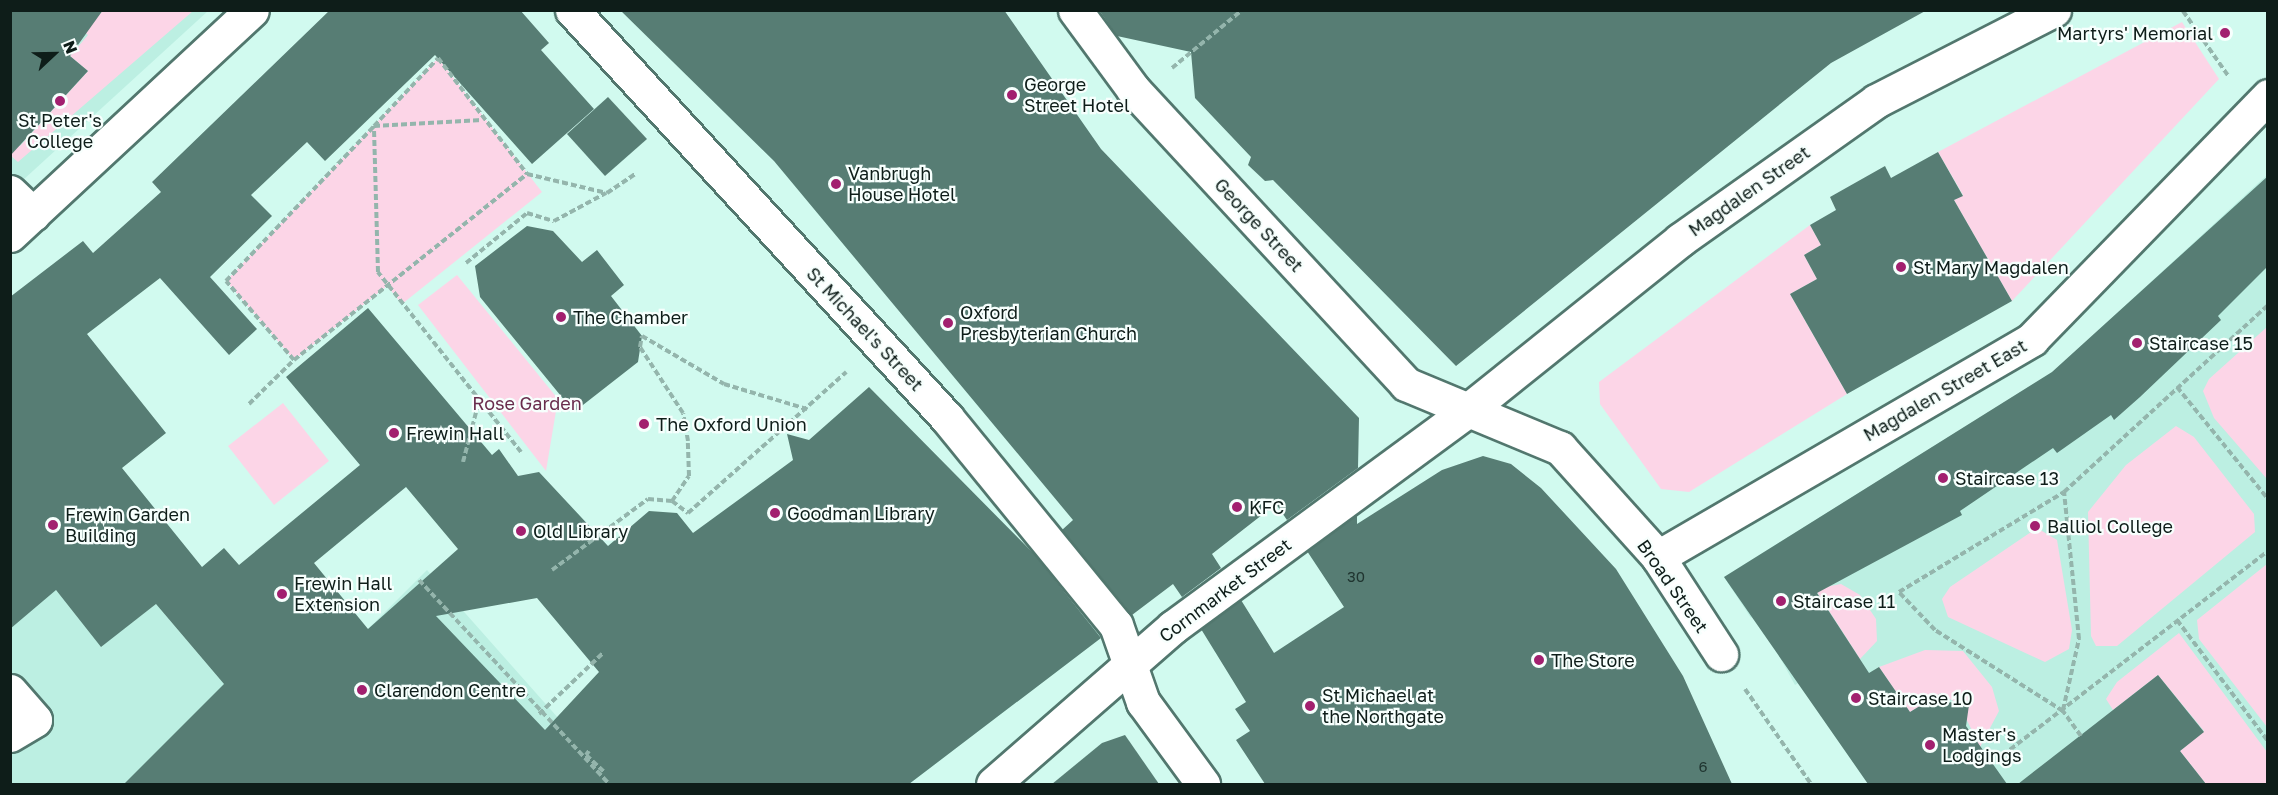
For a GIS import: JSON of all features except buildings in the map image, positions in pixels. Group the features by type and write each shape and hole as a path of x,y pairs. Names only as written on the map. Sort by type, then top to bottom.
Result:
{"street":[{"path":"18,213 252,10"},
{"name":"St Michael's Street","path":"572,10 947,418 1116,625 1143,702 1203,784"},
{"name":"George Street","path":"1075,10 1139,96 1406,384 1468,410"},
{"name":"Magdalen Street","path":"1468,410 1680,240 1876,101 2054,10"},
{"name":"Magdalen Street East","path":"1658,557 2032,339 2268,96"},
{"name":"Broad Street","path":"1468,410 1560,448 1658,557 1721,654"},
{"name":"Cornmarket Street","path":"993,784 1173,627 1468,410"},
{"path":"10,691 35,720 10,735"}],"path":[{"path":"1139,96 1242,10"},
{"path":"2183,11 2234,85"},
{"path":"294,360 226,281 438,58 483,120 527,174 607,193"},
{"path":"374,126 483,120"},
{"path":"374,126 378,272 521,452"},
{"path":"249,404 294,360 527,174"},
{"path":"466,262 527,213 554,221 607,193 635,174"},
{"path":"2080,735 2062,711 1935,630 1899,592 2064,492 2268,305"},
{"path":"672,501 689,476 688,441 683,413 640,347 642,336 724,384 807,409"},
{"path":"552,570 648,499 672,501 688,513 851,368"},
{"path":"2177,387 2268,499"},
{"path":"463,462 479,400"},
{"path":"2062,711 2079,639 2064,492"},
{"path":"2003,755 2268,550"},
{"path":"418,580 539,714 604,773"},
{"path":"2177,620 2268,741"},
{"path":"539,714 603,653"},
{"path":"1721,654 1811,784"},
{"path":"589,751 586,755 604,773 609,784"}],"shaded area":[{"name":"St Peter's College","path":"11,11 208,11 11,191"},
{"name":"Balliol College","path":"2267,175 2267,784 1868,784 1800,682 1795,685 1756,614 1751,618 1724,577 2053,372"},
{"path":"916,435 1102,637 909,784 11,784 10,533 101,646 156,604 224,684 299,621 368,629 427,570 583,746"}],"green space":[{"path":"103,11 193,11 18,162 11,156 11,139 20,146 88,71 70,56 88,35 80,28"},
{"path":"2182,22 2219,79 2012,301 1954,200 1963,195 1938,152"},
{"path":"438,58 542,192 402,304 387,286 294,360 226,281"},
{"path":"1810,225 1821,245 1804,255 1817,279 1790,294 1847,394 1689,492 1661,489 1600,404 1599,382"},
{"name":"Rose Garden","path":"457,275 558,399 546,471 418,305"},
{"path":"2267,327 2267,479 2214,418 2203,391 2209,379"},
{"path":"283,403 329,461 274,505 228,446"},
{"path":"2176,426 2194,437 2254,514 2255,532 2117,646 2096,646 2091,636 2088,512 2126,465"},
{"path":"2037,528 2057,540 2072,630 2069,649 2045,662 1948,617 1942,599 1950,587"},
{"path":"2267,564 2267,727 2199,639 2197,620"},
{"path":"1841,584 1860,595 1876,619 1877,641 1860,659 1815,589"},
{"path":"2179,633 2267,752 2267,784 2206,784 2180,751 2204,731 2158,675 2113,710 2106,699 2117,682"},
{"path":"1925,650 1963,651 1992,687 1999,711 1980,747 1959,704 1941,694 1910,712 1879,667"}],"place":[{"name":"Martyrs' Memorial","path":"2225,33"},
{"name":"George Street Hotel","path":"1012,95"},
{"name":"St Peter's College","path":"60,101"},
{"name":"Vanbrugh House Hotel","path":"836,184"},
{"name":"St Mary Magdalen","path":"1901,267"},
{"name":"The Chamber","path":"561,317"},
{"name":"Oxford Presbyterian Church","path":"948,323"},
{"name":"Staircase 15","path":"2137,343"},
{"name":"The Oxford Union","path":"644,424"},
{"name":"Frewin Hall","path":"394,433"},
{"name":"Staircase 13","path":"1943,478"},
{"name":"KFC","path":"1237,507"},
{"name":"Goodman Library","path":"775,513"},
{"name":"Frewin Garden Building","path":"53,525"},
{"name":"Balliol College","path":"2035,526"},
{"name":"Old Library","path":"521,531"},
{"name":"Frewin Hall Extension","path":"282,594"},
{"name":"Staircase 11","path":"1781,601"},
{"name":"The Store","path":"1539,660"},
{"name":"Clarendon Centre","path":"362,690"},
{"name":"Staircase 10","path":"1856,698"},
{"name":"St Michael at the Northgate","path":"1310,706"},
{"name":"Master's Lodgings","path":"1930,745"}]}
